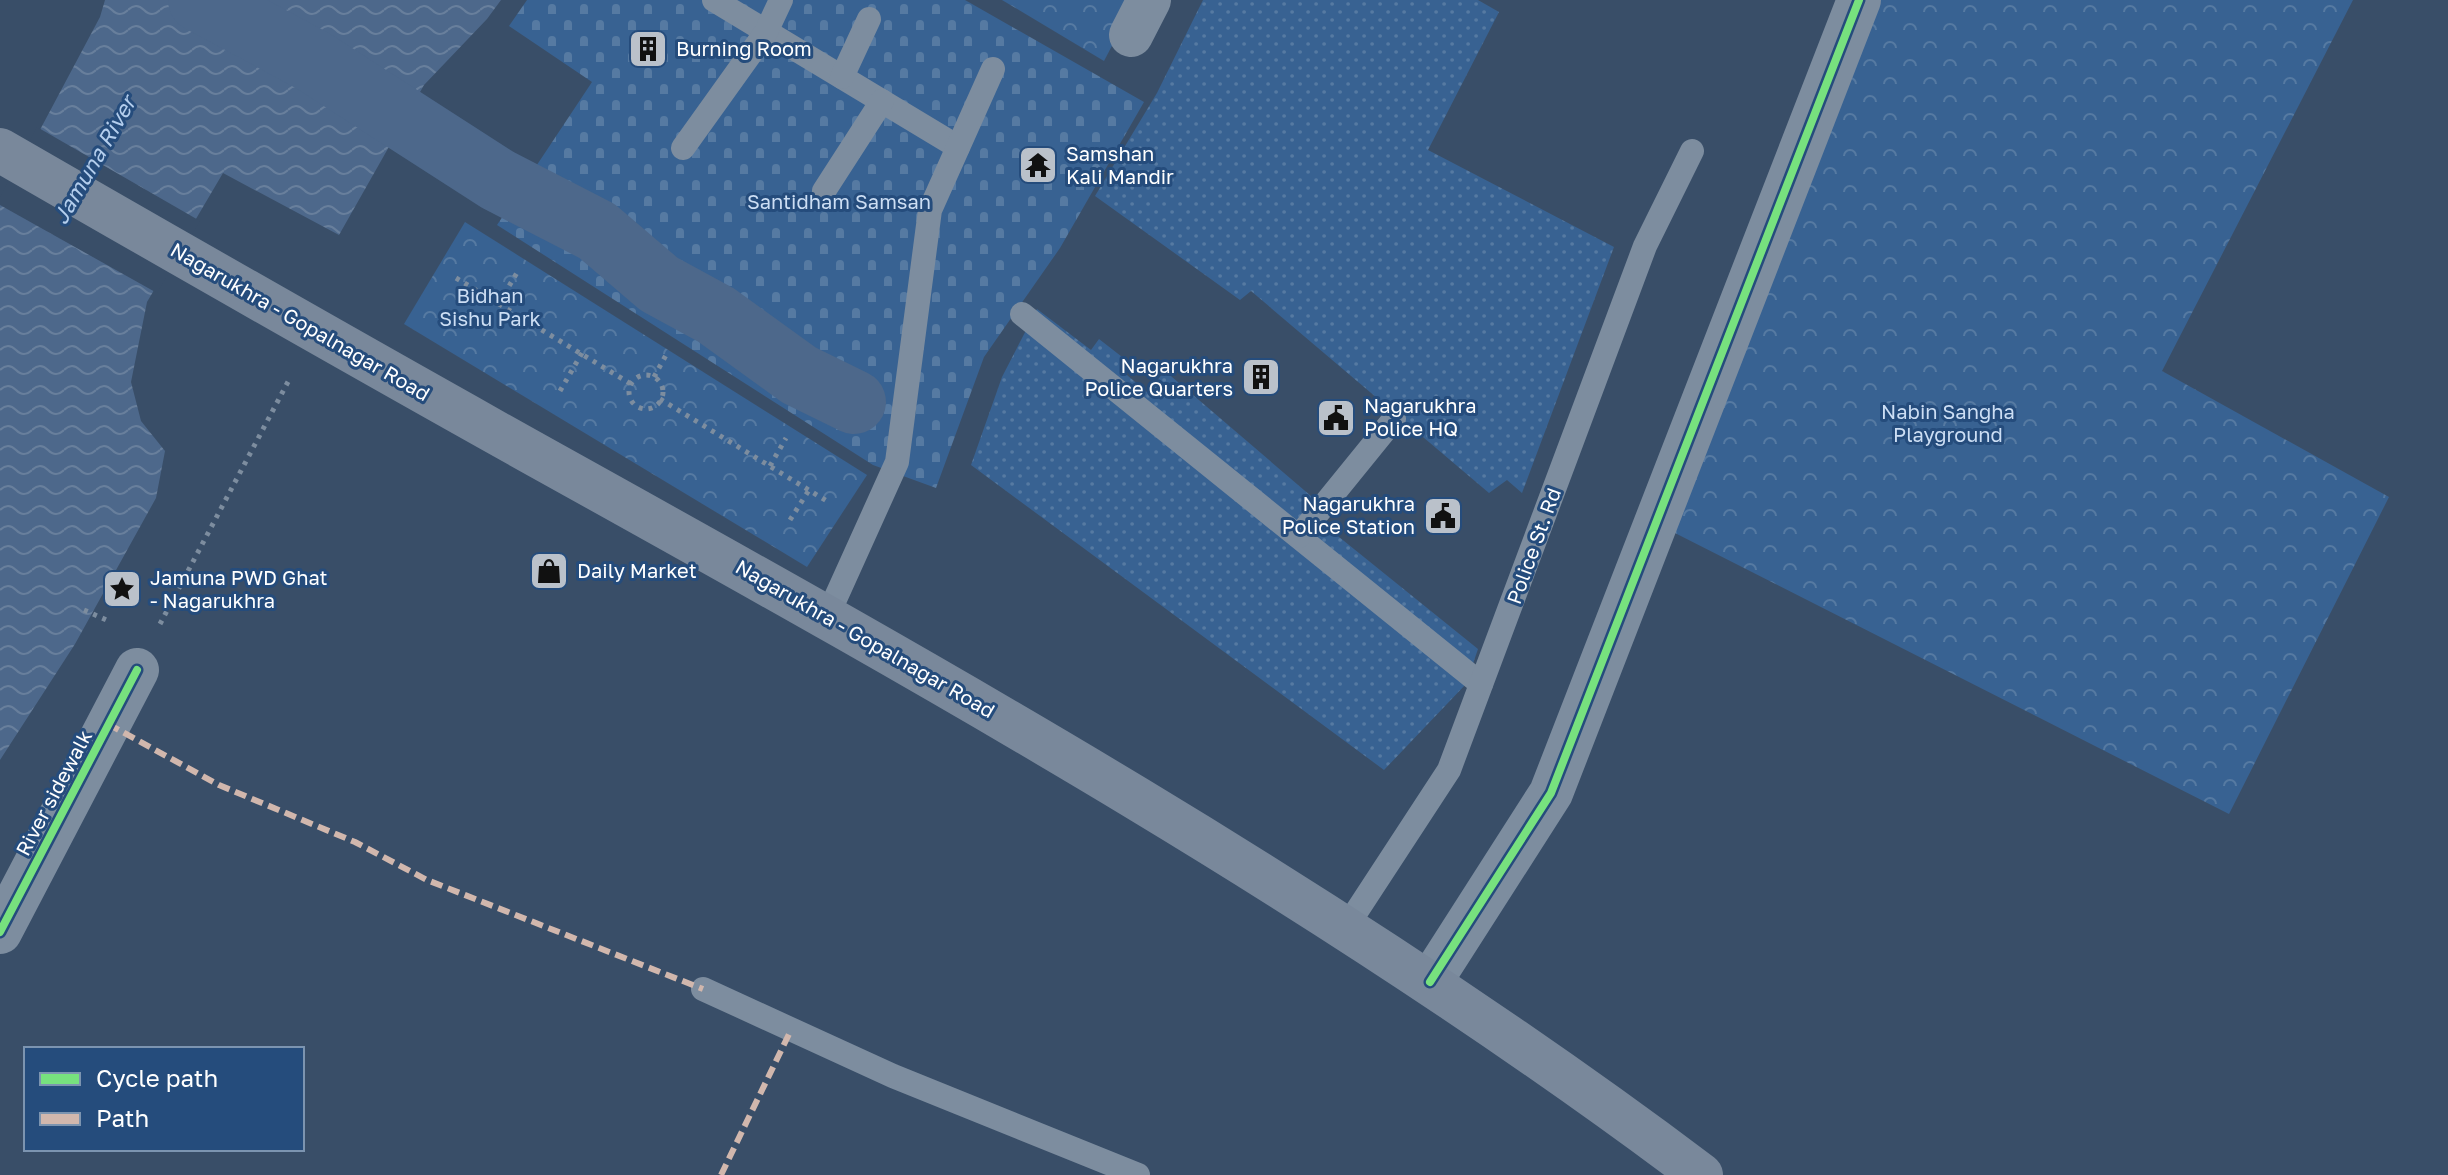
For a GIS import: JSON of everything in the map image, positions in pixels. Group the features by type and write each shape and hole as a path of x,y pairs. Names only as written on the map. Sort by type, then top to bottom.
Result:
{"main road":[{"name":"Nagarukhra - Gopalnagar Road","path":"0,150 314,331 827,617 1136,794 1347,926 1580,1084 1701,1175"}],"street":[{"path":"1430,982 1551,793 1859,0"},
{"name":"River sidewalk","path":"0,932 137,670"}],"lane":[{"path":"714,0 958,147"},
{"path":"683,148 766,32 781,0"},
{"path":"842,77 869,19"},
{"path":"827,617 897,462 930,210 993,69"},
{"path":"824,191 882,101"},
{"name":"Police St. Rd","path":"1347,926 1449,770 1645,246 1692,151"},
{"path":"1022,314 1481,684"},
{"path":"1299,536 1394,419"},
{"path":"703,989 893,1076 1138,1175"}],"path":[{"path":"499,303 518,271"},
{"path":"456,278 631,384"},
{"path":"137,670 314,331"},
{"path":"560,391 582,353"},
{"path":"654,377 666,355"},
{"path":"640,376 654,377 660,383 660,399 648,409 638,407 629,393 631,384 640,376"},
{"path":"660,399 868,526"},
{"path":"770,466 786,438"},
{"path":"790,520 809,490"}],"green space":[{"name":"Santidham Samsan","path":"527,0 965,0 1144,102 1060,248 984,357 936,488 873,465 497,225 592,82 509,26"},
{"path":"1002,0 1136,0 1104,61"},
{"path":"1203,0 1478,0 1499,12 1428,150 1614,247 1522,493 1507,480 1489,493 1251,291 1240,300 1095,196 1157,93"},
{"name":"Nabin Sangha Playground","path":"1874,0 2353,0 2162,371 2389,497 2229,814 1671,531"},
{"name":"Bidhan Sishu Park","path":"465,222 867,475 807,567 404,324"},
{"path":"1037,309 1091,350 1099,339 1126,360 1121,370 1147,392 1165,371 1325,508 1318,520 1478,649 1466,684 1384,770 971,465 1002,377"}],"water":[{"name":"Jamuna River","path":"105,0 501,0 424,85 339,235 223,173 147,302 131,382 141,421 165,451 156,498 75,644 0,760 0,205 100,17"}],"pier":[{"path":"37,127 200,221 157,293 0,205 0,197"}],"waterway":[{"path":"200,0 313,61 498,180 597,231 659,284 716,315 799,375 854,402"}],"marked path":[{"path":"108,724 219,785 355,842 427,880 703,989"},
{"path":"721,1175 791,1030"}],"cycle path":[{"path":"1430,982 1551,793 1859,0"},
{"path":"0,932 137,670"}],"place":[{"name":"Burning Room","path":"648,49"},
{"name":"Samshan Kali Mandir","path":"1038,165"},
{"name":"Nagarukhra Police Quarters","path":"1261,377"},
{"name":"Nagarukhra Police HQ","path":"1336,418"},
{"name":"Nagarukhra Police Station","path":"1443,516"},
{"name":"Daily Market","path":"549,571"},
{"name":"Jamuna PWD Ghat - Nagarukhra","path":"122,589"}]}
